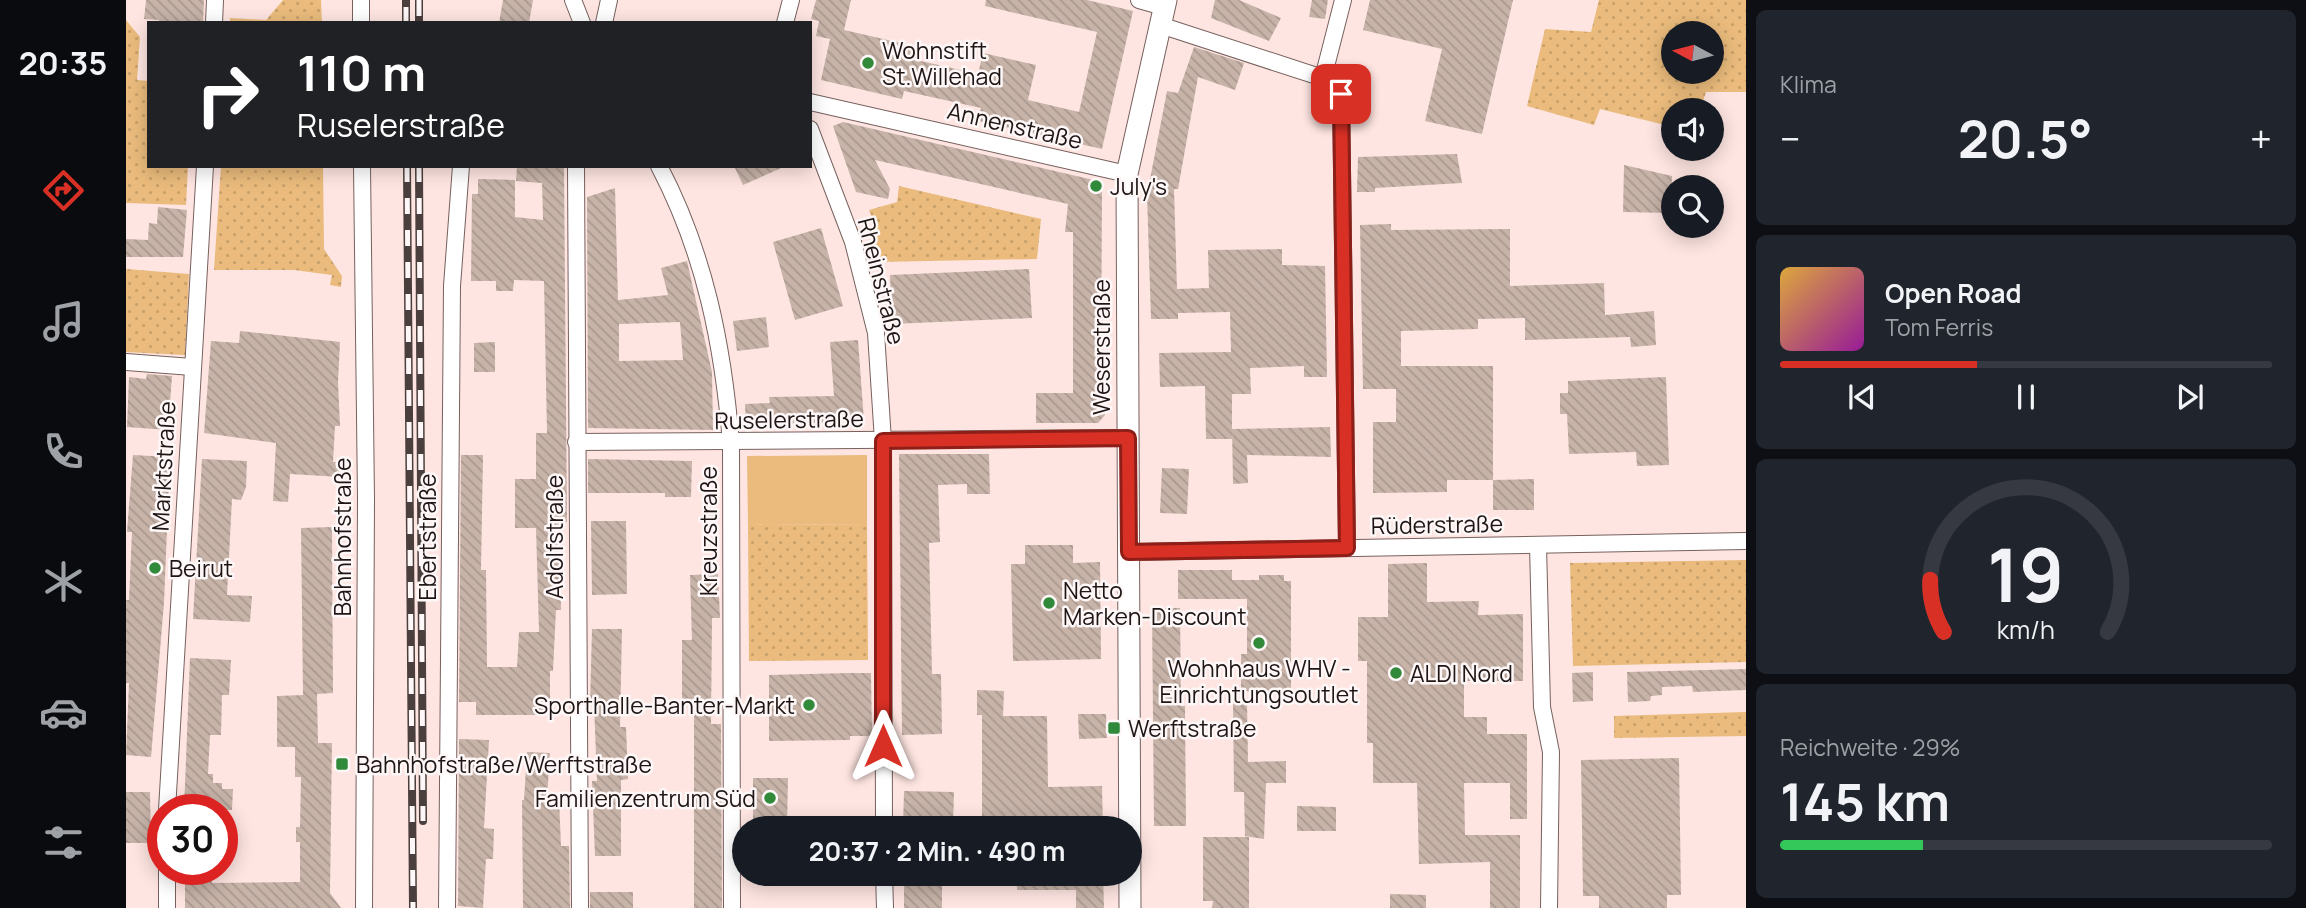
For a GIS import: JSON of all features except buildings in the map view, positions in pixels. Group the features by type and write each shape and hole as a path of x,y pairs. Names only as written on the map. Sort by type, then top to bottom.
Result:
{"street":[{"path":"214,21 215,0"},
{"path":"361,0 361,21"},
{"path":"573,0 581,21"},
{"path":"604,21 609,0"},
{"path":"786,21 791,0"},
{"path":"1139,0 1323,78 1341,94 1347,548"},
{"path":"1323,78 1343,0"},
{"name":"Weserstraße","path":"1130,908 1127,174 1163,10"},
{"name":"Annenstraße","path":"812,102 1127,174"},
{"name":"Rheinstraße","path":"812,134 853,242 876,333 883,441 884,816"},
{"name":"Marktstraße","path":"168,794 205,168"},
{"name":"Bahnhofstraße","path":"362,168 366,499 364,908"},
{"name":"Ebertstraße","path":"447,908 452,286 461,168"},
{"name":"Adolfstraße","path":"576,168 580,908"},
{"name":"Kreuzstraße","path":"660,168 689,228 704,273 726,383 731,443 732,908"},
{"path":"126,362 192,367"},
{"name":"Ruselerstraße","path":"576,442 731,443 1128,438"},
{"name":"Rüderstraße","path":"1129,552 1746,541"},
{"path":"1538,545 1542,706 1551,752 1549,908"},
{"path":"167,885 167,908"},
{"path":"884,886 885,908"}],"shaded area":[{"path":"283,0 321,0 322,21 230,21 230,18 266,20"},
{"path":"1599,0 1746,0 1746,92 1706,92 1704,98 1661,98 1661,124 1600,109 1594,125 1527,106 1545,29 1591,32"},
{"path":"126,20 140,37 137,80 147,81 147,168 188,168 186,205 126,203"},
{"path":"221,168 323,168 324,249 342,276 341,287 330,285 332,275 294,270 214,270"},
{"path":"899,186 1041,219 1037,259 876,262 874,222 869,210 897,202"},
{"path":"126,269 189,274 185,355 126,352"},
{"path":"867,455 867,524 748,525 747,456"},
{"path":"867,524 868,660 749,661 748,525"},
{"path":"1746,560 1746,662 1573,666 1570,563"},
{"path":"1746,712 1746,736 1614,738 1614,716"}],"railway":[{"path":"406,0 406,21"},
{"path":"419,0 419,21"},
{"path":"407,168 413,908"},
{"path":"419,168 423,821"}],"place":[{"name":"Wohnstift St.Willehad","path":"868,63"},
{"name":"July's","path":"1096,186"},
{"name":"Beirut","path":"155,568"},
{"name":"Netto Marken-Discount","path":"1049,603"},
{"name":"Wohnhaus WHV - Einrichtungsoutlet","path":"1259,643"},
{"name":"ALDI Nord","path":"1396,673"},
{"name":"Sporthalle-Banter-Markt","path":"809,705"},
{"name":"Werftstraße","path":"1114,728"},
{"name":"Bahnhofstraße/Werftstraße","path":"342,764"},
{"name":"Familienzentrum Süd","path":"770,798"}],"route":[{"path":"883,746 883,441 1128,438 1129,552 1347,548 1341,94"}]}
